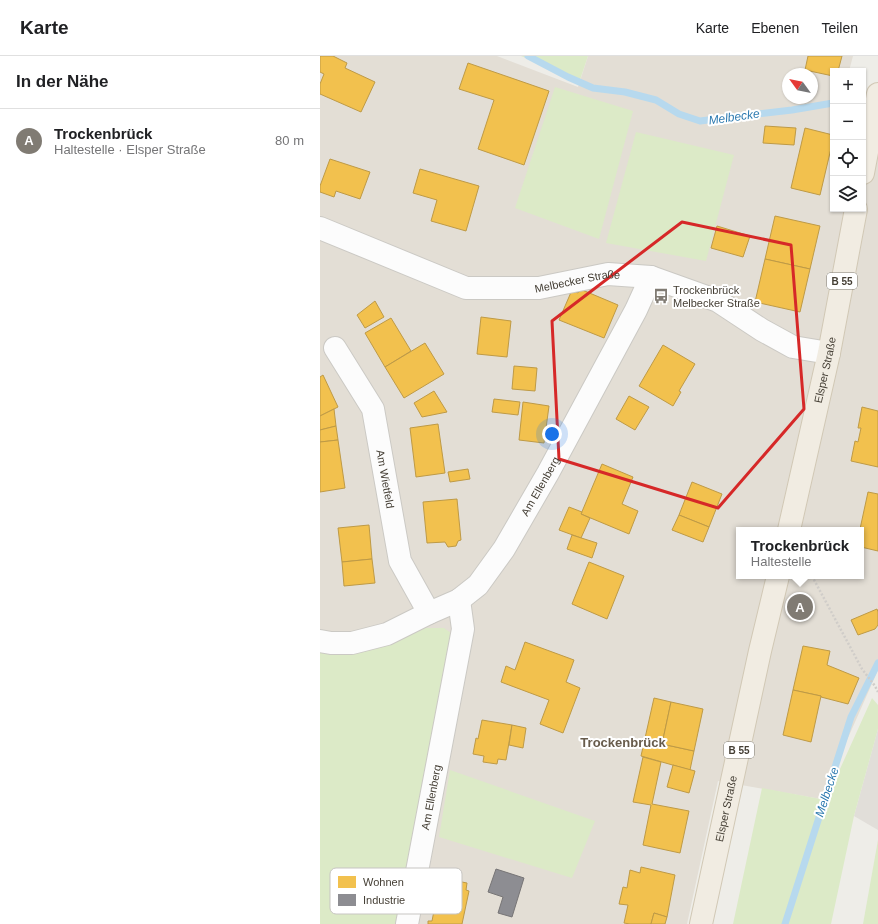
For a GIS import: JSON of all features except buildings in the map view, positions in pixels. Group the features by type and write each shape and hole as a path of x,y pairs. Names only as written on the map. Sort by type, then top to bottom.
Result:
{"main road":[{"path":"866,157 878,94"},
{"name":"Elsper Straße","path":"790,527 829,353 855,212"},
{"name":"Elsper Straße","path":"701,924 777,579"}],"street":[{"name":"Melbecker Straße","path":"320,228 466,288 539,288 608,274 651,277 718,301 762,330 793,347 829,353"},
{"name":"Am Ellenberg","path":"320,641 331,643 352,643 387,634 459,600 478,586 504,549 548,473 636,310 651,277"},
{"name":"Am Wietfeld","path":"335,348 373,409 400,561 429,613"},
{"name":"Am Ellenberg","path":"418,868 463,629 459,600"},
{"name":"Am Ellenberg","path":"407,924 409,914"}],"path":[{"path":"814,579 862,669 878,692"}],"highlighted area":[{"path":"682,222 791,245 804,409 718,508 559,459 552,321"}],"shaded area":[{"path":"320,56 497,56 578,87 588,56 853,56 850,68 830,68 830,212 866,212 866,112 878,115 878,670 821,799 718,781 687,924 397,924 397,914 462,914 462,868 400,868 411,634 320,648"},
{"path":"878,729 878,830 854,816"}],"green space":[{"path":"521,56 588,56 580,80"},
{"path":"555,87 633,111 599,239 515,208"},
{"path":"636,132 734,155 706,261 606,243"},
{"path":"426,628 444,628 451,633 451,648 408,868 330,868 330,914 399,914 397,924 320,924 320,648 411,634"},
{"path":"872,698 878,705 878,729 854,816 831,924 733,924 762,788 826,800"},
{"path":"450,770 595,821 572,878 439,837"},
{"path":"878,840 878,924 863,924"}],"waterway":[{"name":"Melbecke","path":"528,56 593,88 625,92 656,100 679,114 700,121 792,110 830,104"},
{"name":"Melbecke","path":"785,924 851,717 878,663"}],"place":[{"name":"Trockenbrück Melbecker Straße","path":"661,296"},
{"name":"Trockenbrück","path":"800,607"}],"district":[{"name":"Trockenbrück","path":"623,742"}]}
